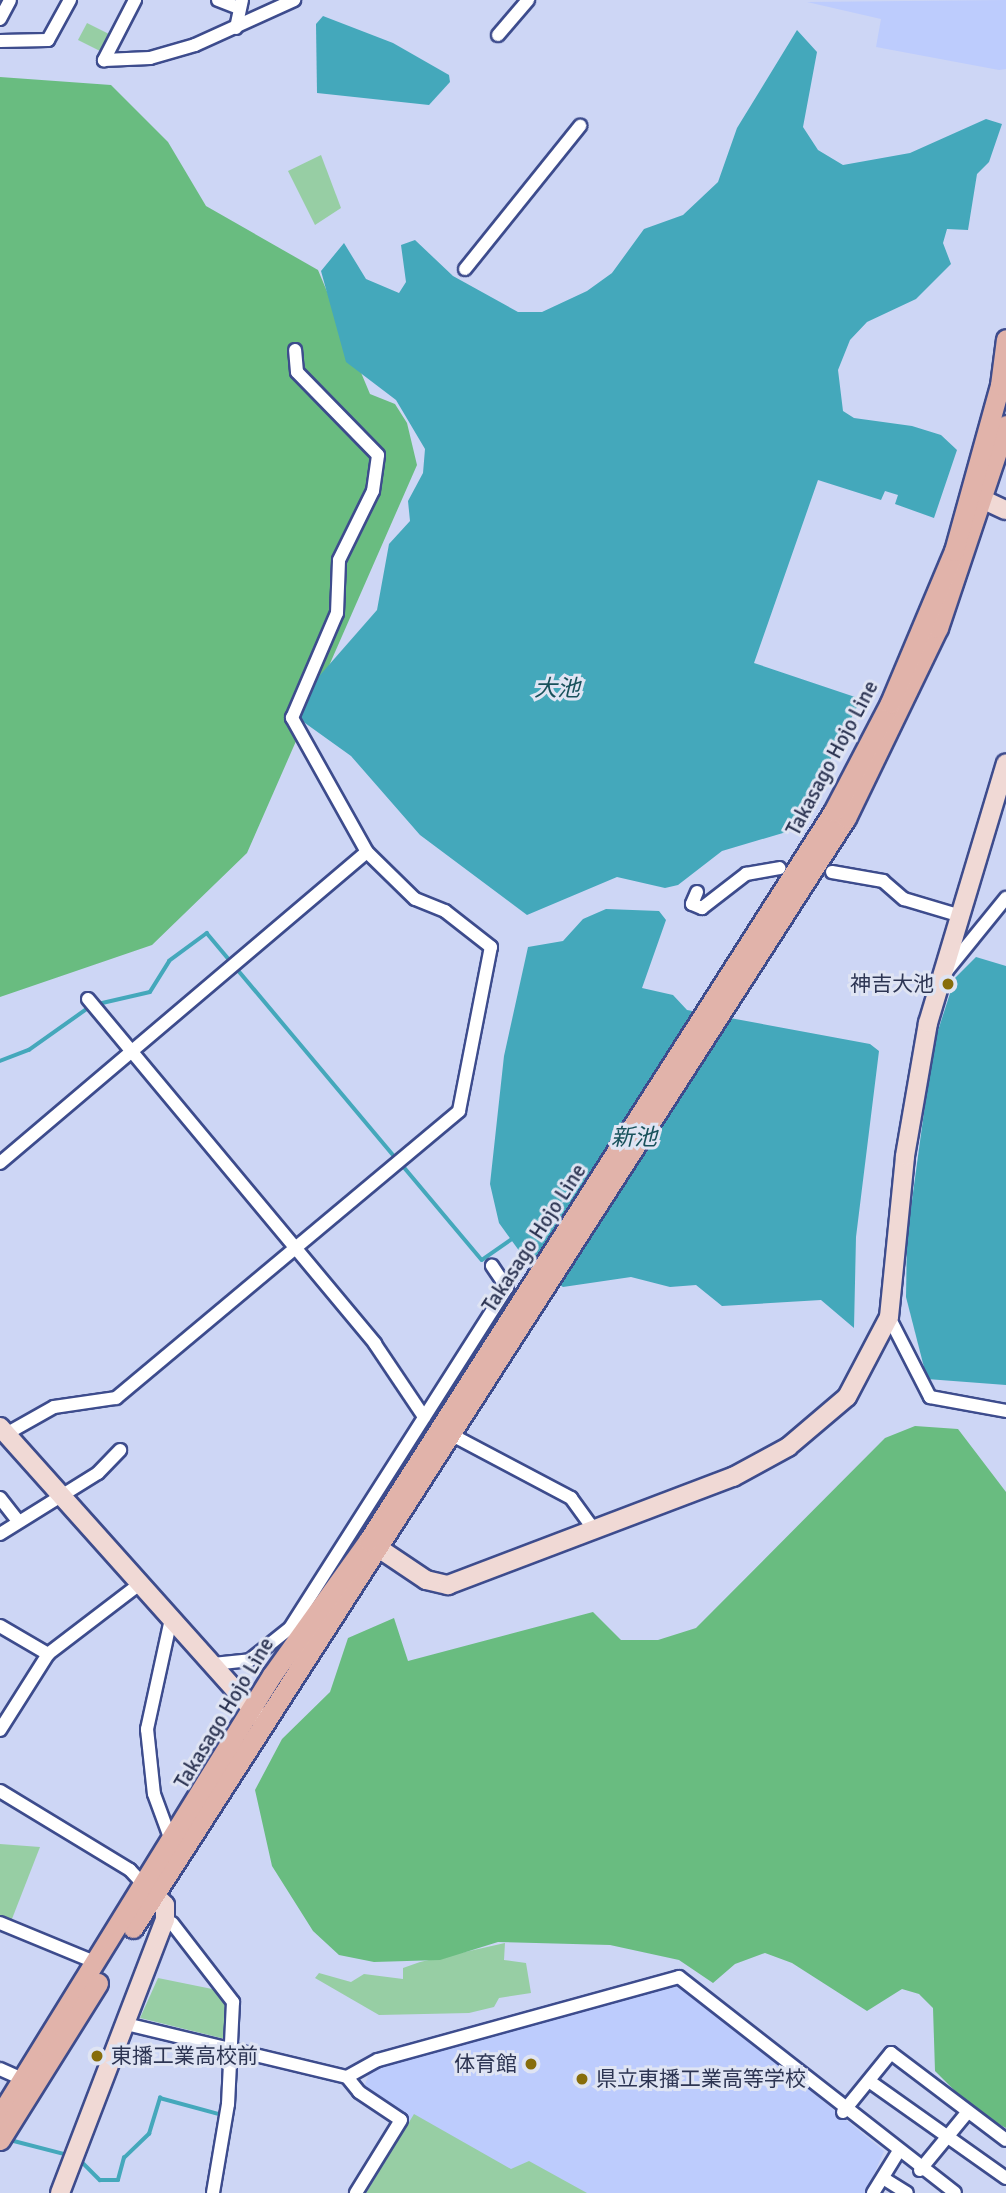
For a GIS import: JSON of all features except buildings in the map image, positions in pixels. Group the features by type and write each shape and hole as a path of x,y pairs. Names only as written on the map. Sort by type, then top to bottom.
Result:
{"main road":[{"name":"Takasago Hojo Line","path":"979,496 1006,339"},
{"name":"Takasago Hojo Line","path":"374,1545 722,999 833,812 890,703 979,496 1006,425"},
{"name":"Takasago Hojo Line","path":"0,2115 97,1963 149,1890 172,1844 257,1716 452,1435 538,1287"},
{"name":"Takasago Hojo Line","path":"0,2140 149,1890 257,1716"}],"street":[{"path":"0,19 9,0"},
{"path":"0,41 48,40 70,0"},
{"path":"135,0 104,60 150,58 236,28 294,0"},
{"path":"218,0 240,4 236,28"},
{"path":"498,35 528,0"},
{"path":"465,269 580,126"},
{"path":"257,1716 3,1431 54,1407 116,1398 459,1111 471,1021 490,954 481,935 415,899 367,852 292,718 337,613 340,560 373,491 378,455 297,372 295,350"},
{"path":"979,496 1006,510"},
{"path":"374,1545 426,1580 448,1586 733,1477 810,1432 858,1381 889,1317 905,1156 940,978 1006,763"},
{"path":"0,1163 367,852"},
{"path":"696,892 692,904 702,908 746,874 779,868"},
{"path":"832,872 883,881 904,899 958,915"},
{"path":"940,978 988,928 1006,898"},
{"path":"90,1005 374,1344 424,1417"},
{"path":"213,1664 250,1660 290,1628 507,1288 492,1266"},
{"path":"889,1317 930,1397 1006,1410"},
{"path":"452,1435 571,1498 595,1531"},
{"path":"0,1534 17,1520 30,1519 61,1495 98,1473 120,1450"},
{"path":"0,1498 17,1520"},
{"path":"0,1730 48,1654 141,1583"},
{"path":"171,1619 148,1729 154,1794 172,1844"},
{"path":"0,1626 48,1654"},
{"path":"0,1791 130,1870 167,1915 60,2193"},
{"path":"0,1923 97,1963"},
{"path":"172,1923 231,1996 230,2050 213,2193"},
{"path":"347,2077 378,2060 679,1977 897,2154 955,2193"},
{"path":"125,2024 347,2077 359,2092 401,2120 356,2193"},
{"path":"844,2112 891,2053 966,2114 1006,2140"},
{"path":"0,2069 22,2079"},
{"path":"869,2081 945,2140 1006,2178"},
{"path":"920,2170 966,2114"},
{"path":"873,2193 897,2154"},
{"path":"883,2178 900,2191"}],"shaded area":[{"path":"1006,0 1006,69 999,70 876,47 881,19 807,2"},
{"path":"87,23 113,36 104,53 78,40"},
{"path":"0,77 111,85 168,142 206,206 318,270 370,394 395,404 407,423 417,465 247,853 152,945 0,997"},
{"path":"321,155 341,208 315,225 288,171"},
{"path":"915,1426 958,1429 1006,1492 1006,2128 976,2112 935,2071 933,2008 919,1994 902,1989 867,2011 792,1963 765,1953 735,1964 713,1983 679,1960 610,1945 498,1942 440,1960 374,1962 339,1955 313,1931 272,1866 255,1790 282,1739 330,1692 348,1638 394,1618 408,1661 593,1612 621,1640 658,1640 696,1628 885,1438"},
{"path":"0,1844 40,1847 10,1924 0,1920"},
{"path":"505,1943 504,1960 526,1963 531,1993 499,1998 494,2007 469,2013 379,2015 315,1978 319,1973 351,1982 364,1974 403,1979 403,1968 420,1962"},
{"path":"158,1978 222,1991 230,2001 225,2039 140,2018"},
{"name":"県立東播工業高等学校","path":"672,1984 682,1985 884,2151 866,2193 364,2193 409,2117 363,2090 371,2068"},
{"path":"414,2114 511,2169 529,2161 587,2193 366,2193"}],"water":[{"path":"323,16 393,43 449,75 450,82 429,105 317,93 316,24"},
{"name":"大池","path":"797,30 817,52 803,127 818,150 843,165 910,153 986,119 1002,124 989,162 977,174 968,230 947,229 943,243 951,264 916,299 867,322 850,340 838,370 843,411 854,418 912,426 941,435 957,450 934,518 895,504 898,495 885,491 881,500 818,480 754,663 861,699 823,774 825,783 819,781 793,830 722,851 678,885 665,888 617,877 527,915 420,835 351,756 298,718 314,682 377,610 389,544 410,521 408,501 423,473 425,449 396,400 346,362 321,271 344,243 366,279 399,293 406,282 401,245 415,240 453,276 518,312 542,312 587,291 612,273 644,229 683,215 718,182 737,128"},
{"name":"新池","path":"606,909 659,911 666,920 642,988 673,995 687,1010 870,1044 879,1051 856,1237 854,1328 821,1300 722,1306 696,1285 670,1287 631,1277 563,1287 528,1263 499,1223 490,1184 504,1056 528,947 563,941 583,919"},
{"path":"976,957 1006,966 1006,1385 927,1379 906,1297 907,1237 933,1046 955,978"}],"waterway":[{"path":"98,1004 150,992 169,961 207,933 396,1158"},
{"path":"0,1061 29,1050 91,1006"},
{"path":"404,1167 482,1260 511,1240"},
{"path":"83,2163 100,2180 118,2180 124,2158 149,2134 160,2098 219,2114"},
{"path":"14,2141 68,2155"}],"place":[{"name":"神吉大池","path":"948,984"},
{"name":"東播工業高校前","path":"97,2056"},
{"name":"体育館","path":"531,2064"},
{"name":"県立東播工業高等学校","path":"582,2079"}]}
